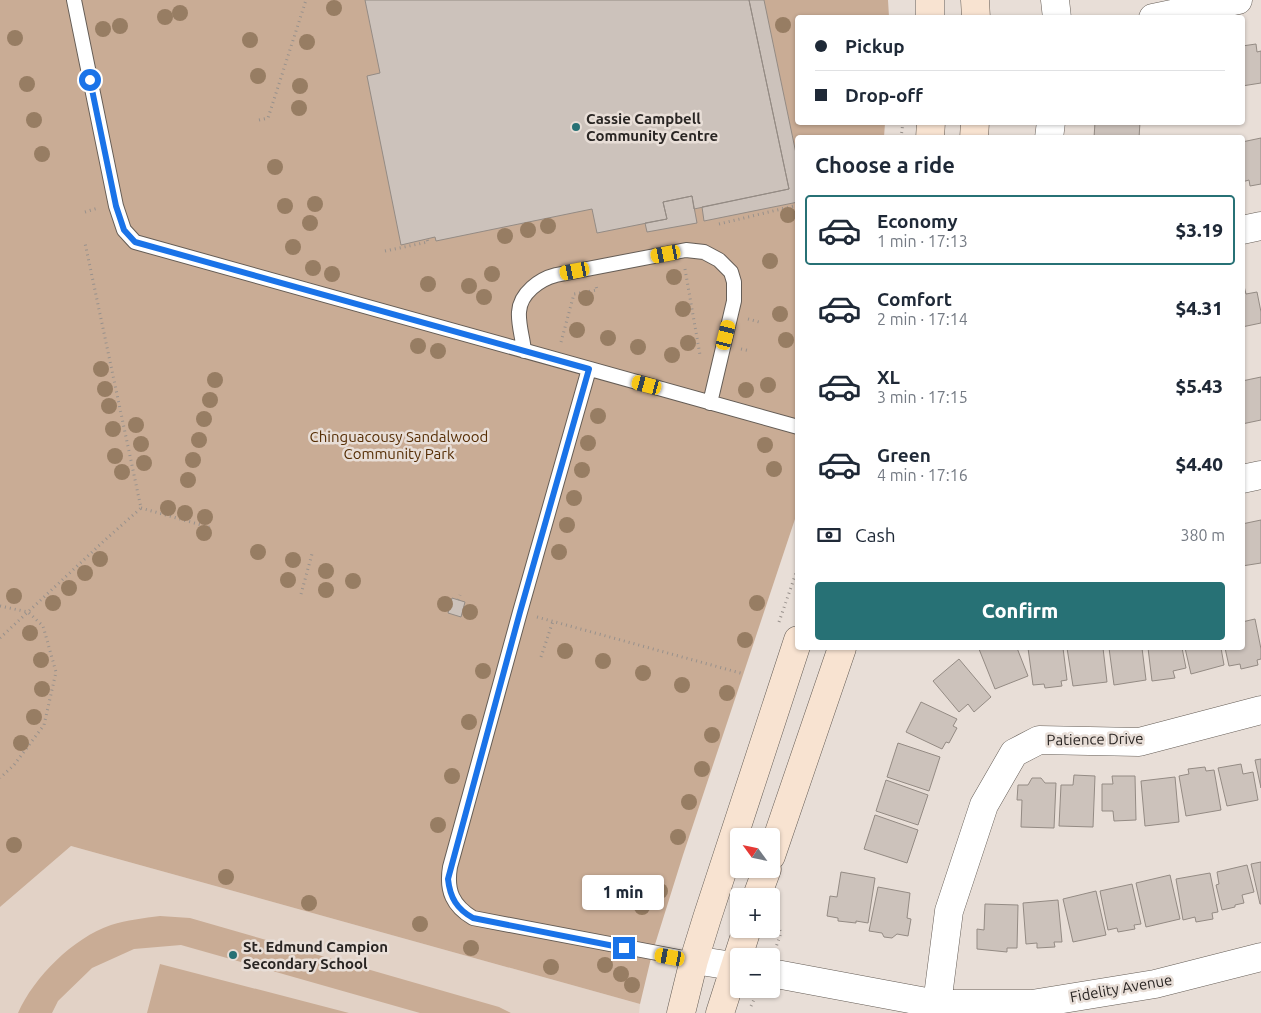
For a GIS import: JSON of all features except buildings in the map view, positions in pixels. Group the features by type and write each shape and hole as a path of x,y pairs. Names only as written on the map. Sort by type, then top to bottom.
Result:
{"main road":[{"path":"930,0 930,15"},
{"path":"975,0 976,15"},
{"path":"681,1013 694,960 795,649"},
{"path":"780,830 841,650"},
{"path":"720,1013 730,984"}],"street":[{"path":"1055,0 1057,15"},
{"path":"1167,15 1238,0"},
{"path":"1245,229 1261,226"},
{"path":"1245,478 1261,475"},
{"name":"Patience Drive","path":"937,1004 949,911 984,805 1014,753 1039,740 1139,742 1261,710"},
{"name":"Fidelity Avenue","path":"780,975 937,1004 1032,1004 1155,984 1261,957"},
{"path":"694,960 730,966"}],"lane":[{"path":"74,0 116,206 124,230 135,242 795,426"},
{"path":"524,351 519,311 524,299 543,279 686,250 704,252 728,268 734,282 734,301 710,403"},
{"path":"589,369 450,867 449,891 454,903 462,912 473,918 694,960"}],"path":[{"path":"259,120 268,118 306,0"},
{"path":"719,224 795,206"},
{"path":"85,212 104,207"},
{"path":"385,251 428,242 427,239"},
{"path":"86,243 142,508"},
{"path":"685,268 700,355"},
{"path":"559,350 574,294 597,290"},
{"path":"142,508 212,528"},
{"path":"0,638 142,508"},
{"path":"301,594 312,554"},
{"path":"458,600 460,595"},
{"path":"0,606 28,612 43,626 56,672 44,725 14,765 0,778"},
{"path":"532,616 744,674"},
{"path":"541,657 553,621"},
{"path":"748,1013 755,998"}],"shaded area":[{"name":"St. Edmund Campion Secondary School","path":"71,846 640,1004 639,1013 0,1013 0,907"}],"green space":[{"name":"Chinguacousy Sandalwood Community Park","path":"0,0 888,0 889,15 795,15 795,125 885,125 884,135 795,135 795,519 683,855 652,954 640,1004 71,846 0,907"},
{"path":"160,916 190,918 499,1007 511,1013 420,1013 181,945 134,949 92,968 58,1001 52,1013 18,1013 25,999 44,973 56,960 83,939 111,925 129,920"},
{"path":"160,964 349,1013 147,1013"}],"place":[{"name":"Cassie Campbell Community Centre","path":"576,127"},
{"name":"St. Edmund Campion Secondary School","path":"233,955"}],"route":[{"path":"90,80 116,206 124,230 135,242 589,369 520,612 448,879 449,891 454,903 462,912 473,918 624,948"}]}
